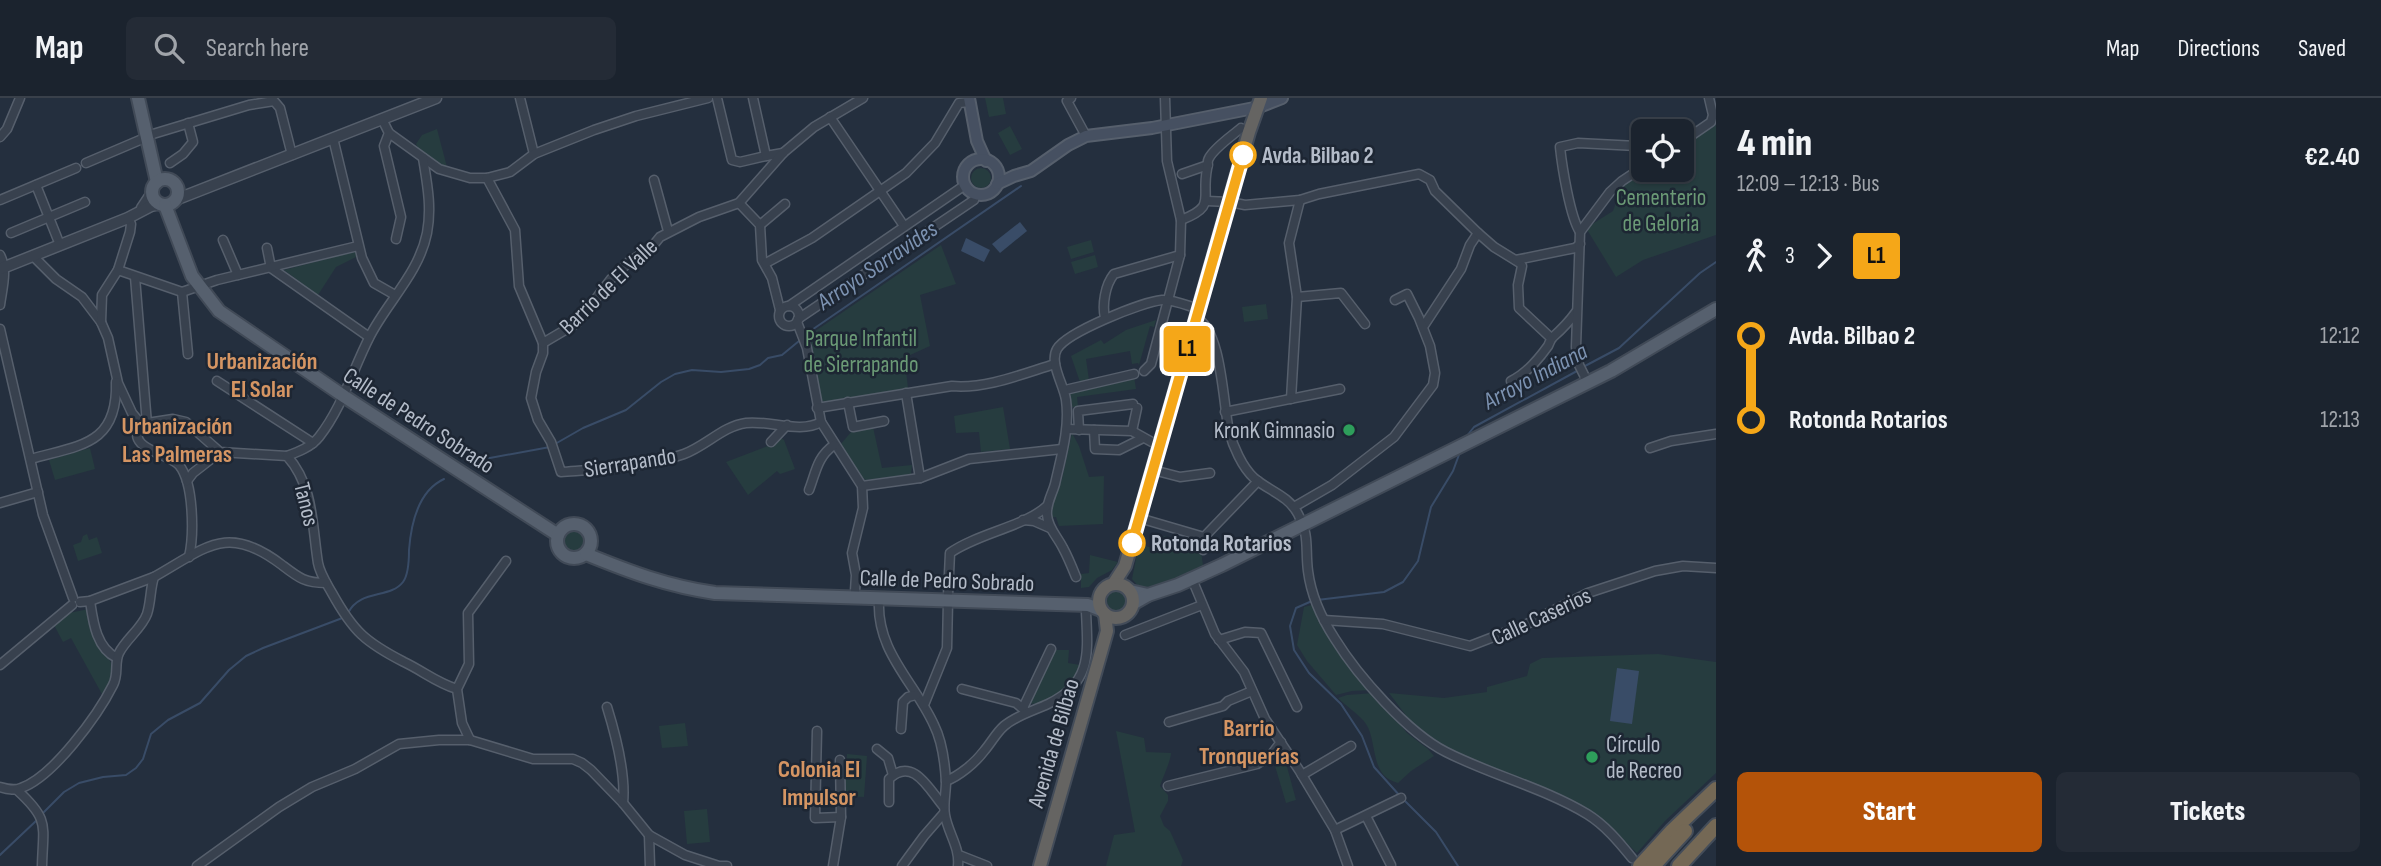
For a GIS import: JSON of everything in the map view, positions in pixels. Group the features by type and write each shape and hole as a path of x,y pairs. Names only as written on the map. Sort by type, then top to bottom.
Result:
{"highway":[{"path":"1126,591 1105,587 1099,596 1103,612 1118,618 1128,614 1125,566 1230,202 1247,126 1260,103"},
{"name":"Avenida de Bilbao","path":"1103,612 1107,631"},
{"name":"Avenida de Bilbao","path":"1040,866 1107,631 1118,618"},
{"path":"1643,862 1716,789"},
{"path":"1643,862 1716,800"},
{"path":"1679,866 1716,826"}],"main road":[{"path":"138,98 150,135"},
{"path":"145,98 158,185 155,200 170,200 171,182 158,185"},
{"path":"981,161 965,171 965,185 976,194 986,194 998,178 1031,171 1086,136 1230,112 1282,98"},
{"path":"969,100 981,161"},
{"path":"1230,112 1247,126"},
{"path":"981,161 995,167 998,178"},
{"name":"Calle de Pedro Sobrado","path":"170,200 188,268 219,310 345,395 560,532"},
{"path":"1126,591 1148,595 1192,579 1462,446 1583,374 1664,342 1716,309"},
{"path":"571,524 582,526 590,534 589,549 576,558 565,555 558,546 560,532 571,524"},
{"name":"Calle de Pedro Sobrado","path":"589,549 643,571 717,587 855,591 1088,605 1103,612"},
{"name":"Calle de Pedro Sobrado","path":"589,549 641,577 715,593 879,598 1080,599 1099,596"}],"street":[{"path":"0,137 10,123 20,98"},
{"path":"2,268 128,218 139,211 292,155 423,100 436,98"},
{"path":"520,98 534,154"},
{"path":"382,118 388,133 439,169 454,175 487,178 513,171 534,154 618,121 708,98"},
{"path":"717,98 732,160 740,162 783,153"},
{"path":"753,98 766,156"},
{"name":"Barrio de El Valle","path":"487,178 515,230 519,286 543,343 577,323 611,279 629,262 651,248 660,237 699,217 739,202 783,153 814,127 863,98"},
{"path":"1144,371 1151,364 1180,255 1181,220 1167,162 1165,98"},
{"path":"1694,134 1712,122 1709,98"},
{"path":"1069,99 1086,136"},
{"path":"766,263 812,238 906,173 929,152 959,103 969,100"},
{"path":"86,163 150,135 248,101 274,101 278,105 292,155"},
{"path":"830,117 905,226"},
{"path":"170,163 183,154 193,142 188,123"},
{"path":"1181,220 1196,214 1206,201 1205,181 1209,158 1247,126"},
{"path":"388,133 384,146 401,217 396,239"},
{"path":"332,138 358,246 374,283 395,295"},
{"path":"1580,232 1576,226 1560,147 1578,143 1631,146"},
{"path":"287,457 313,443 345,395 369,337 414,270 427,233 430,197 424,158"},
{"path":"1182,174 1208,166"},
{"path":"0,200 76,168"},
{"path":"1206,201 1245,205 1300,200 1419,174 1430,180 1434,191 1478,233 1519,263 1577,246"},
{"path":"1583,374 1576,347 1577,246 1580,232 1610,192 1631,175"},
{"name":"Barrio de El Valle","path":"654,180 668,231"},
{"path":"36,185 60,245"},
{"path":"139,211 158,185"},
{"path":"965,185 785,307 780,321 795,322 974,200 976,194"},
{"path":"1291,399 1297,297 1289,243 1300,200"},
{"path":"11,233 85,202"},
{"path":"739,202 760,225 762,260 766,263 777,297 785,307 798,312 795,322 806,343 821,422 862,486 863,508 852,553 856,575 855,591"},
{"path":"760,225 785,204"},
{"path":"101,322 102,295 118,270 130,232 131,224 128,218"},
{"path":"1423,327 1461,268 1469,245 1478,233"},
{"path":"223,240 238,275"},
{"path":"118,270 182,292 238,275 358,246"},
{"path":"267,248 271,268 369,337"},
{"path":"0,255 0,305"},
{"path":"1105,318 1103,311 1108,282 1114,274 1180,255"},
{"path":"31,459 87,443 103,431 116,405 115,376 108,338 101,322 82,297 56,279 33,256"},
{"path":"1519,263 1519,308 1551,338"},
{"path":"135,277 144,424"},
{"path":"182,292 188,354"},
{"path":"1297,297 1340,293 1365,324"},
{"path":"1294,507 1332,485 1394,437 1433,385 1435,373 1423,327 1407,295 1395,300"},
{"path":"1076,577 1062,546 1050,528 1047,506 1055,486 1067,429 1065,390 1055,364 1055,355 1061,344 1105,318 1153,303 1169,301 1197,313 1209,330 1220,369 1230,434 1238,453 1248,471 1258,481 1282,495 1294,507 1307,534 1308,573 1314,595 1324,620 1359,673 1420,737 1452,755 1588,815 1643,862"},
{"path":"1511,381 1532,365 1549,345 1551,338 1561,331 1576,312"},
{"path":"0,329 4,363 31,459 43,515 75,602"},
{"name":"Sierrapando","path":"543,343 543,354 531,398 561,472 682,455 731,427 745,423 810,426 821,422"},
{"path":"817,408 1003,380 1055,364"},
{"path":"1065,390 1134,374"},
{"path":"115,376 132,413 144,424"},
{"path":"217,381 313,443"},
{"path":"1225,412 1340,389"},
{"path":"906,393 920,478"},
{"path":"848,402 853,427 884,421"},
{"path":"1079,429 1078,411 1135,406 1132,431"},
{"path":"187,481 192,473 220,452 186,422 180,420 144,424 138,428 142,444 179,465 187,481 194,524 189,556"},
{"path":"771,442 787,425"},
{"path":"1067,429 1132,431 1160,446"},
{"path":"1094,430 1095,449 1119,450 1143,438"},
{"path":"1650,448 1671,441 1716,434"},
{"path":"809,490 816,466 824,453 834,445"},
{"path":"862,486 920,478 969,459 1062,449"},
{"name":"Tanos","path":"220,452 287,457 302,476 312,514 319,567 347,619 369,642 392,657 435,681 457,689"},
{"path":"1153,470 1180,477 1210,474"},
{"path":"1203,550 1205,537 1258,481"},
{"path":"0,503 38,492"},
{"path":"924,705 947,648 950,553 1047,506"},
{"path":"1139,518 1205,537"},
{"path":"1022,520 1034,521 1050,528"},
{"path":"0,665 75,602 90,601 154,576 211,545 239,542 254,546 304,580 310,583 326,583"},
{"path":"470,740 462,723 457,689 468,664 468,613 506,561"},
{"name":"Calle Caserios","path":"1324,620 1383,624 1470,646 1527,624 1588,593 1655,571 1683,566 1716,568"},
{"path":"0,787 17,790 34,782 51,768 80,736 116,679 117,658 146,616 154,576"},
{"path":"1192,579 1219,640 1239,663 1265,719 1335,830 1349,866"},
{"path":"879,598 884,637 904,678 924,705 939,735 946,781 944,810 902,866"},
{"path":"90,601 97,634 106,649 117,658"},
{"path":"946,781 977,760 1002,727 1025,710 1063,695 1079,676 1088,655 1088,605"},
{"path":"1125,635 1202,606"},
{"path":"1219,640 1245,632 1261,633 1297,707"},
{"path":"1025,710 1051,649"},
{"path":"962,689 1016,703 1025,710"},
{"path":"1169,722 1223,706 1228,701 1252,691"},
{"path":"901,729 903,702 916,695"},
{"path":"607,708 613,726 623,803"},
{"path":"817,731 815,818 841,817"},
{"path":"197,866 279,807 312,787 355,769 399,744 470,740 533,759 573,759 582,763 623,803 649,835 706,864 727,866"},
{"path":"1168,786 1257,764 1271,755 1280,742"},
{"path":"1302,775 1351,746"},
{"path":"877,748 888,758 893,775"},
{"path":"833,866 841,817 840,760"},
{"path":"889,802 889,779 893,775 909,771 919,775 944,810 959,855 958,866"},
{"path":"17,790 42,820 45,832 42,866"},
{"path":"1335,830 1367,819 1401,798"},
{"path":"1367,819 1391,865"},
{"path":"649,835 650,866"},
{"path":"959,855 987,866"}],"green space":[{"path":"985,98 1003,98 1006,114 989,117"},
{"name":"Cementerio de Geloria","path":"1716,125 1716,235 1643,260 1616,277 1586,228 1613,211 1622,186 1631,180 1694,182 1694,139"},
{"path":"1010,126 1022,149 1010,155 998,133"},
{"path":"437,129 447,167 445,168 416,144 422,135"},
{"path":"981,168 988,171 991,178 988,185 981,188 974,185 971,178 974,171"},
{"path":"1091,240 1094,252 1071,259 1067,247"},
{"name":"Parque Infantil de Sierrapando","path":"941,245 956,284 920,295 930,346 908,356 905,362 908,388 824,402 821,400 808,336"},
{"path":"357,251 358,256 336,267 318,295 284,270"},
{"path":"1095,255 1098,267 1075,274 1071,262"},
{"path":"1266,304 1268,319 1244,322 1242,307"},
{"path":"1156,320 1154,327 1150,326 1139,365 1132,364 1130,351 1086,359 1089,380 1080,382 1071,356 1101,340 1104,344 1126,330"},
{"path":"1134,377 1136,389 1077,397 1078,407 1071,407 1068,394"},
{"path":"1003,407 1010,449 981,452 979,432 956,433 954,416"},
{"path":"873,427 882,468 912,465 911,474 866,480 862,477 840,445 852,431"},
{"path":"1072,433 1089,477 1104,476 1103,524 1059,526 1056,517 1049,518 1062,479"},
{"path":"781,438 795,469 780,474 777,471 748,495 726,462 778,442"},
{"path":"90,448 95,469 55,480 49,460"},
{"path":"575,530 583,533 586,541 583,549 575,552 567,549 564,541 567,533"},
{"path":"87,534 89,540 97,537 102,553 78,561 73,545 81,542"},
{"path":"1164,536 1200,545 1203,565 1164,583 1148,587 1137,585 1132,579 1139,544 1159,550"},
{"path":"1090,555 1118,562 1112,570 1097,578 1089,587 1081,588 1081,574 1089,573"},
{"path":"1113,591 1121,591 1127,601 1121,611 1113,611 1107,605 1107,597"},
{"path":"1312,605 1323,629 1371,690 1336,695 1307,661 1297,645 1304,607"},
{"path":"89,609 94,633 114,668 114,678 103,696 71,638 63,642 54,625 69,613"},
{"path":"1053,650 1069,650 1068,663 1080,665 1060,693 1045,702 1029,703"},
{"name":"Círculo de Recreo","path":"1658,654 1716,662 1716,773 1665,821 1637,853 1594,812 1449,748 1414,726 1389,693 1444,698 1487,692 1487,687 1527,676 1530,664 1542,658"},
{"path":"1374,693 1407,733 1434,756 1398,783 1389,779 1378,766 1366,724 1338,698"},
{"path":"685,723 688,746 662,748 659,726"},
{"path":"1116,731 1144,738 1146,752 1171,753 1160,786 1168,795 1168,801 1160,816 1183,860 1181,866 1106,866 1114,835 1135,832"},
{"path":"847,754 867,756 864,797 844,796"},
{"path":"1286,763 1296,800 1286,803 1275,766"},
{"path":"707,809 710,842 687,844 684,811"}],"water":[{"path":"1020,222 1027,231 1000,253 992,244"},
{"path":"966,238 990,250 984,262 961,251"},
{"path":"1617,668 1639,671 1632,724 1610,721"}],"waterway":[{"name":"Arroyo Sorravides","path":"806,334 1021,186"},
{"name":"Arroyo Indiana","path":"1585,366 1619,348 1700,273 1716,262"},
{"name":"Arroyo Sorravides","path":"555,444 583,428 626,410 675,374 692,370 721,372 749,369 768,358 782,355 799,341"},
{"name":"Arroyo Indiana","path":"1466,437 1474,427 1577,371"},
{"name":"Arroyo Sorravides","path":"479,460 550,447"},
{"name":"Arroyo Indiana","path":"1317,600 1384,592 1403,582 1418,561 1431,507 1453,471 1460,452"},
{"name":"Arroyo Sorravides","path":"348,613 360,600 391,591 403,582 408,571 412,530 418,509 428,491 444,479"},
{"name":"Arroyo Indiana","path":"1312,601 1296,608 1290,626 1294,650 1309,673 1341,704 1362,736 1374,767 1400,796"},
{"name":"Arroyo Sorravides","path":"43,813 64,792 79,783 126,775 136,768 143,759 151,734 168,720 200,703 229,670 246,656 345,617"},
{"name":"Arroyo Indiana","path":"1404,800 1436,832 1458,866"},
{"name":"Arroyo Sorravides","path":"0,855 37,820"}],"bus line":[{"name":"L1","path":"1132,543 1243,155"}],"place":[{"name":"Avda. Bilbao 2","path":"1243,155"},
{"name":"KronK Gimnasio","path":"1349,430"},
{"name":"Rotonda Rotarios","path":"1132,543"},
{"name":"Círculo de Recreo","path":"1592,757"}],"district":[{"name":"Urbanización El Solar","path":"262,375"},
{"name":"Urbanización Las Palmeras","path":"177,440"},
{"name":"Barrio Tronquerías","path":"1249,742"},
{"name":"Colonia El Impulsor","path":"819,783"}]}
